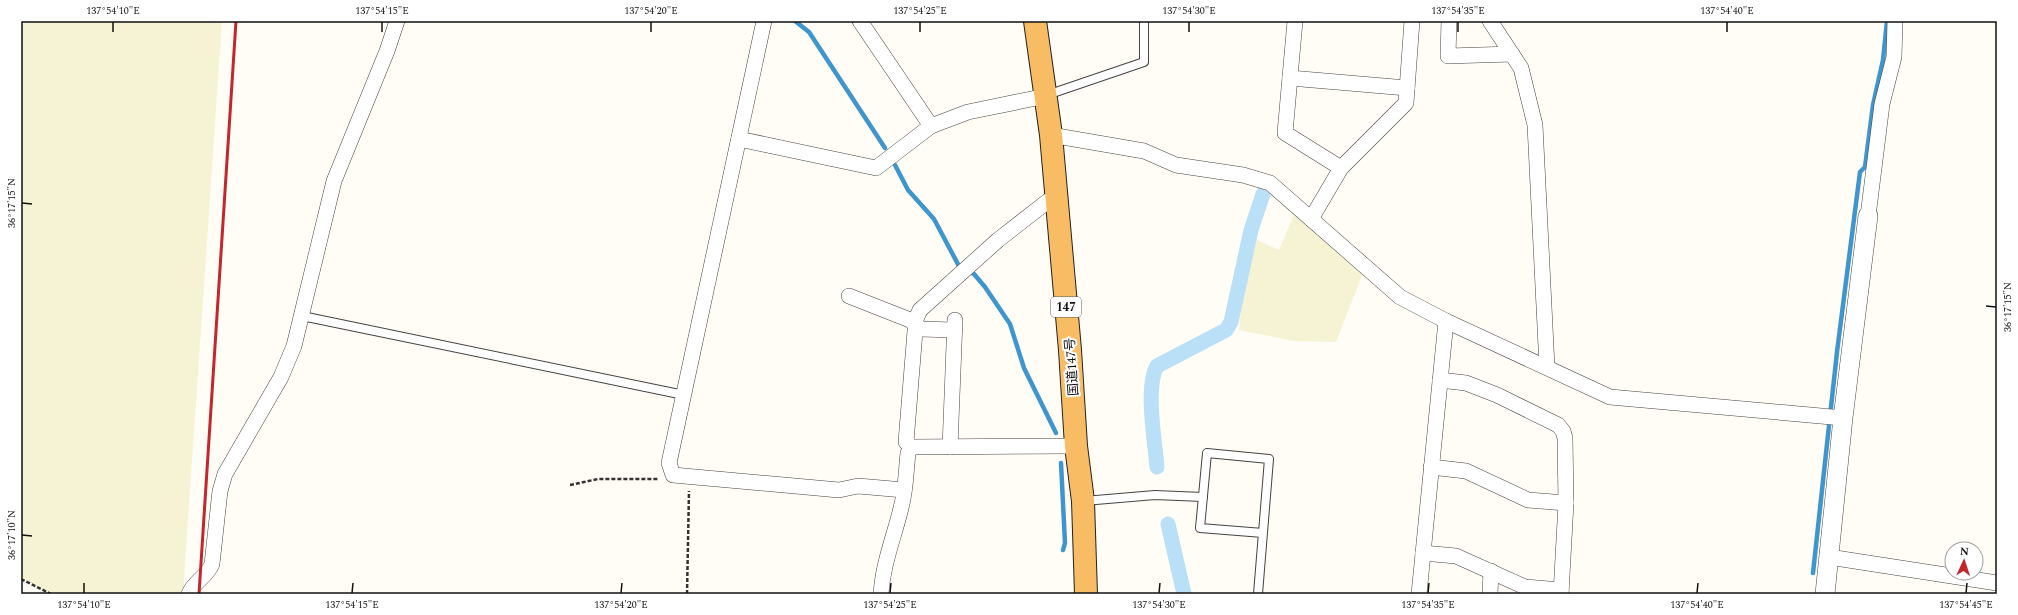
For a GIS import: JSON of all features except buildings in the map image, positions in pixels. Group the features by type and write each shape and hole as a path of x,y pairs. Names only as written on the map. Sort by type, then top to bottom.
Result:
{"highway":[{"name":"国道147号","path":"1036,21 1051,135 1070,350 1076,446 1083,502 1086,594"}],"street":[{"path":"189,594 192,586 209,572 212,564 220,490 225,474 281,377 294,346 334,181 387,51 397,21"},
{"path":"764,21 669,463 673,475 839,490 858,486 904,490"},
{"path":"860,21 931,126"},
{"path":"1295,21 1286,132 1341,168"},
{"path":"1311,219 1341,168 1406,103 1412,21"},
{"path":"1449,21 1448,56 1512,54"},
{"path":"1490,21 1521,68 1536,125 1547,366"},
{"path":"1825,594 1843,418 1882,104 1894,57 1895,21"},
{"path":"1290,78 1407,88"},
{"path":"739,139 876,168 931,126 968,112 1046,96"},
{"path":"1051,135 1144,151 1176,165 1258,178 1270,183 1400,297 1446,321 1547,366 1610,397 1843,418"},
{"path":"910,447 906,442 917,315 920,310 939,292 1023,220 1048,201 1056,200"},
{"path":"849,296 910,320 921,329 954,325 950,447"},
{"path":"1419,594 1446,321"},
{"path":"1423,553 1456,556 1525,587 1561,592 1566,503 1565,438 1563,431 1558,425 1484,390 1466,383 1440,380"},
{"path":"910,447 1076,446"},
{"path":"881,594 882,574 901,509 910,447"},
{"path":"1431,467 1466,471 1528,500 1566,503"},
{"path":"1829,557 1997,583"},
{"path":"1490,594 1491,572"}],"lane":[{"path":"1046,96 1144,62 1144,21"},
{"path":"302,316 684,396"},
{"path":"1258,594 1263,533 1269,459 1206,453 1200,528 1263,533"},
{"path":"1083,502 1155,495 1203,497"}],"path":[{"path":"570,485 598,480 652,481 673,475"},
{"path":"687,594 690,476"},
{"path":"21,579 50,594"}],"shaded area":[{"path":"21,21 222,21 183,594 52,594 21,578"},
{"path":"1295,212 1363,273 1336,342 1294,341 1239,330 1248,236 1279,250"}],"waterway":[{"path":"795,21 809,32 885,148"},
{"path":"1813,573 1837,352 1860,172 1865,167 1873,105 1883,60 1887,21"},
{"path":"895,165 908,190 934,219 960,268"},
{"path":"1157,467 1151,401 1153,375 1157,366 1226,330 1231,322 1251,230 1263,194"},
{"path":"968,271 974,274 985,287 1010,324 1024,368 1056,433"},
{"path":"1061,463 1065,543 1063,550"},
{"path":"1168,524 1184,594"}],"railway":[{"path":"199,594 236,21"}]}
